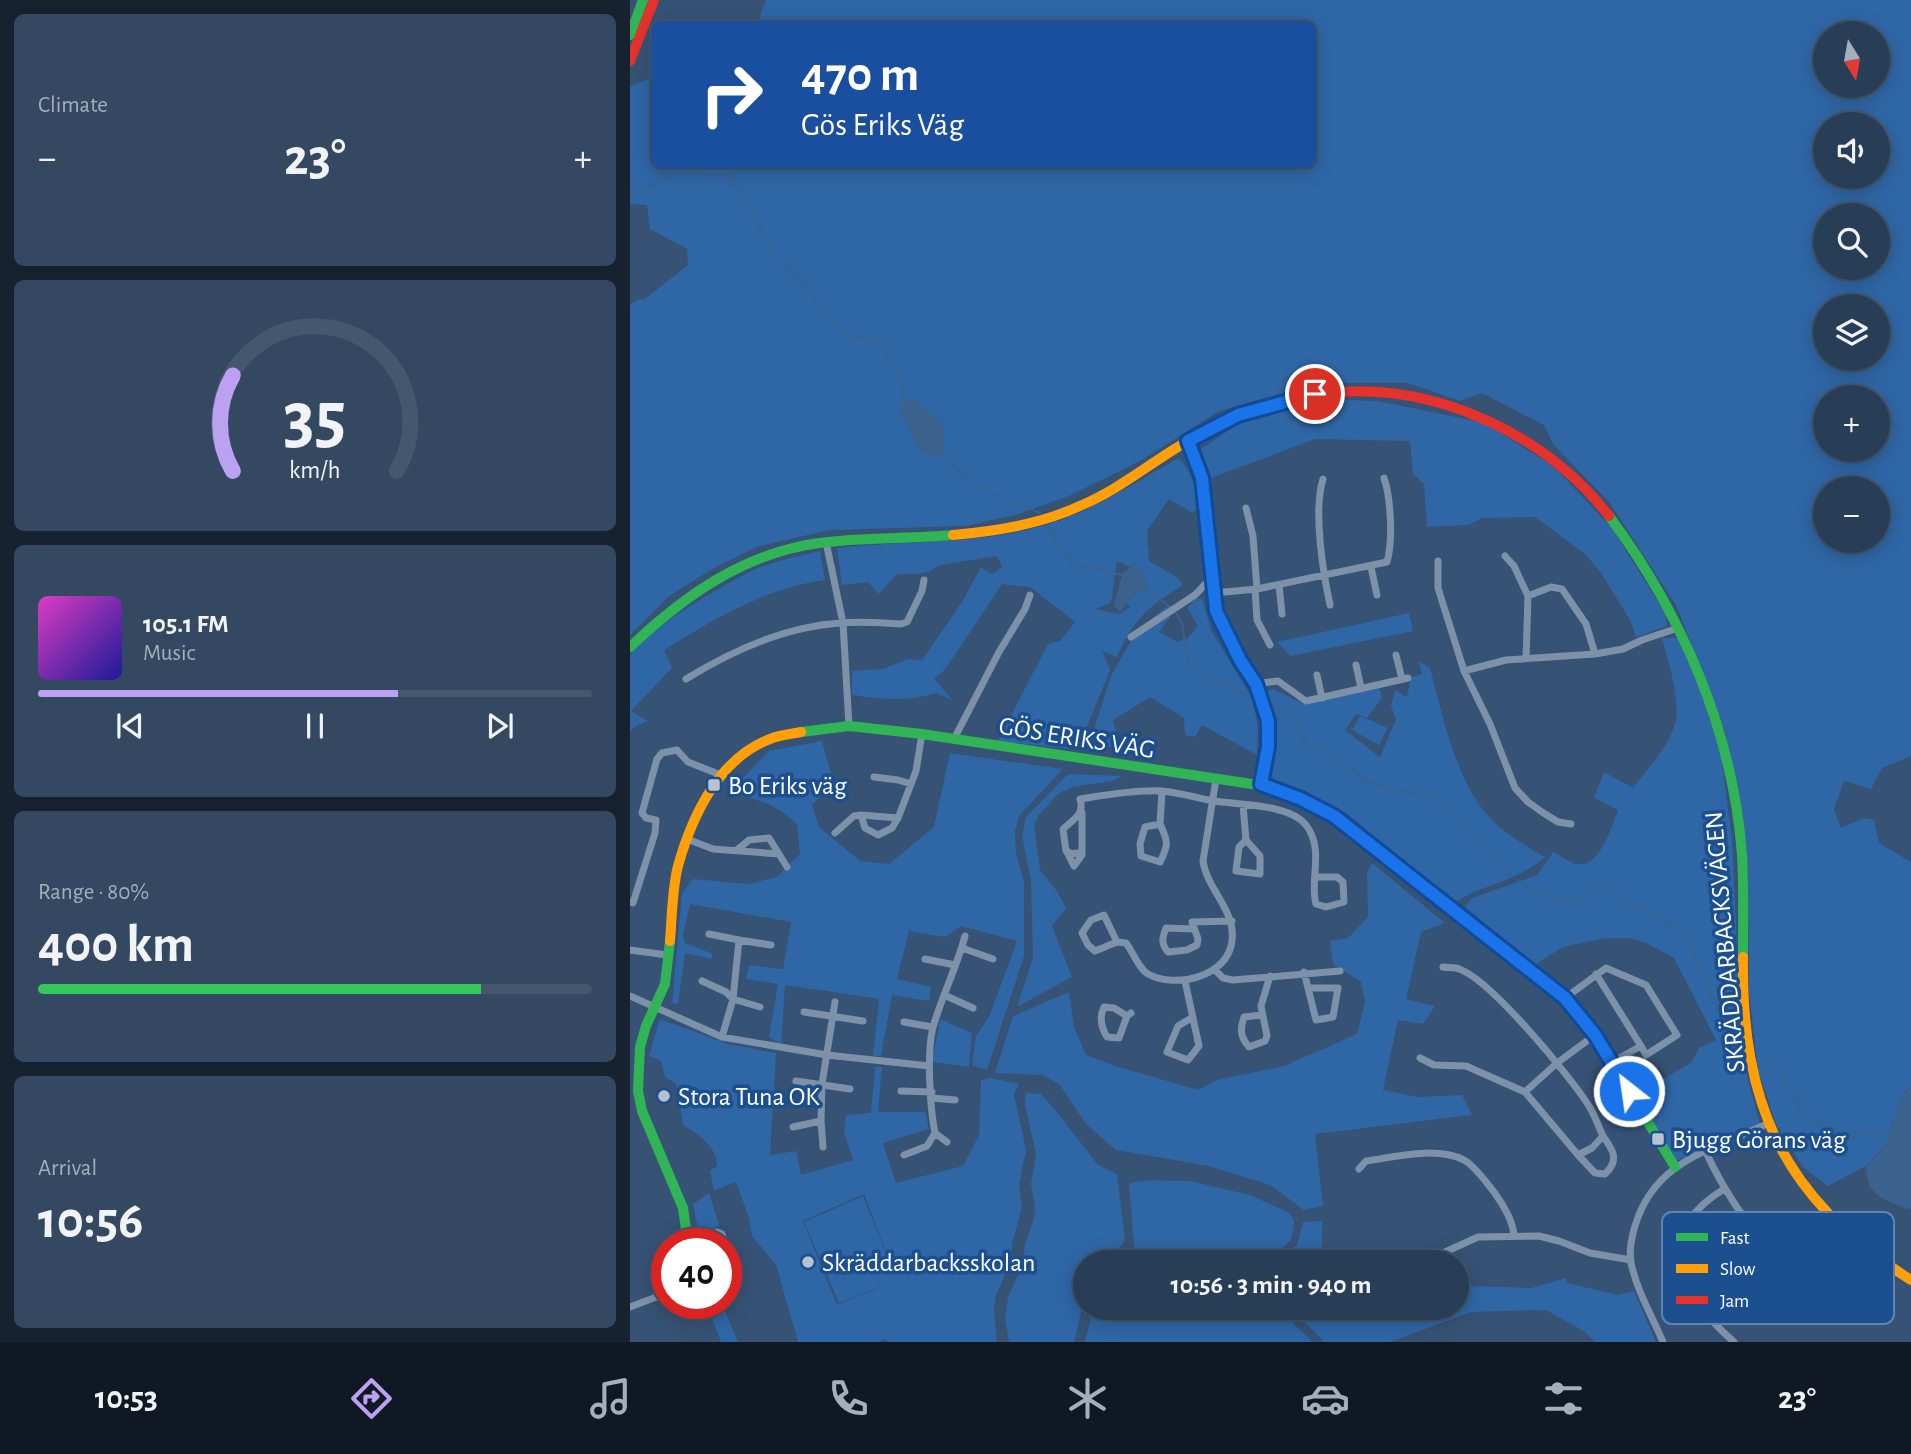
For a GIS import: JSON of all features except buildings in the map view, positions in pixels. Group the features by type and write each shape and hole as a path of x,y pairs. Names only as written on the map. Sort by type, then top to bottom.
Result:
{"main road":[{"path":"630,35 643,0"},
{"path":"630,61 654,0"},
{"name":"SKRÄDDARBACKSVÄGEN","path":"630,647 663,614 713,579 778,552 826,542 944,535 1018,527 1082,505 1188,441 1238,415 1325,394 1382,393 1423,399 1487,419 1556,461 1599,501 1670,608 1707,689 1726,751 1739,830 1744,878 1743,983 1749,1059 1769,1123 1786,1156 1825,1212"},
{"name":"GÖS ERIKS VÄG","path":"721,775 730,764 765,741 806,731 849,726 922,734 1216,779"},
{"path":"686,1228 683,1208 642,1111 638,1091 640,1047 646,1026 665,984 678,867 698,812 721,775"},
{"path":"1216,779 1261,784 1301,799 1334,816 1565,998 1595,1035 1675,1167"},
{"name":"SKRÄDDARBACKSVÄGEN","path":"1894,1270 1911,1280"}],"street":[{"path":"1188,441 1202,478 1216,611 1256,684 1268,721 1268,747 1261,784"},
{"path":"1214,593 1279,585 1387,562 1390,554 1388,488 1384,478"},
{"path":"1323,479 1319,491 1324,576 1329,605"},
{"path":"1245,508 1253,536 1257,620 1270,645"},
{"path":"826,542 843,622 849,726"},
{"path":"1504,556 1514,566 1528,596 1526,658"},
{"path":"1438,561 1438,588 1464,671 1490,724 1515,788 1542,812 1559,822 1571,824"},
{"path":"1371,567 1377,595"},
{"path":"1131,637 1195,595 1212,577"},
{"path":"686,679 724,657 775,636 816,625 843,622 907,622 922,591 924,580"},
{"path":"1279,585 1282,614"},
{"path":"1528,596 1551,587 1562,589 1586,624 1595,654"},
{"path":"954,739 999,652 1025,609 1030,595"},
{"path":"1464,671 1506,660 1595,654 1623,649 1678,628"},
{"path":"1256,684 1278,681 1306,701 1322,698 1405,679 1396,655"},
{"path":"1356,665 1361,688"},
{"path":"1317,675 1322,698"},
{"path":"861,815 866,828 878,835 892,828 916,771 922,734"},
{"path":"630,902 633,903 655,833 656,820 646,818 642,813 657,759 662,753 677,750 688,762 721,775"},
{"path":"874,777 911,784"},
{"path":"1117,942 1104,915 1091,920 1083,933 1088,945 1095,951 1117,942 1126,943 1144,973 1160,979 1185,981 1214,970 1224,960 1232,943 1232,921 1205,873 1203,861 1216,779"},
{"name":"GÖS ERIKS VÄG","path":"1160,824 1145,827 1140,844 1141,856 1160,862 1166,851 1167,839 1160,824 1162,791"},
{"name":"GÖS ERIKS VÄG","path":"1066,851 1063,829 1082,813 1080,799 1162,791 1265,807 1297,816 1307,827 1316,857 1316,877 1312,892 1316,904 1326,907 1344,902 1343,882 1337,877 1316,877"},
{"path":"1243,805 1246,840 1260,856 1260,874 1236,871 1239,847 1246,840"},
{"path":"1066,851 1074,866 1083,855 1082,813"},
{"path":"835,833 854,816 898,818"},
{"path":"737,850 749,840 769,838 787,867"},
{"path":"687,839 713,849 779,854"},
{"path":"1066,851 1072,854 1082,852"},
{"path":"1194,929 1166,928 1162,936 1163,946 1168,952 1187,950 1197,945 1198,939 1192,922 1232,921"},
{"path":"709,934 771,945"},
{"path":"947,1142 935,1133 931,1114 929,1066 933,1027 965,936"},
{"path":"722,1037 733,999 739,940"},
{"path":"962,948 993,959"},
{"path":"630,950 667,955"},
{"path":"925,959 954,965"},
{"path":"1420,1058 1434,1065 1466,1066 1525,1092 1595,1173 1605,1174 1614,1166 1615,1159 1590,1107 1557,1063 1488,989 1460,969 1443,967"},
{"path":"1565,998 1596,974 1606,968 1646,985 1677,1035 1646,1055 1596,974"},
{"path":"1214,970 1223,978 1233,980 1340,971"},
{"path":"1304,972 1316,1020 1334,1017 1338,988 1309,988"},
{"path":"1262,1015 1244,1017 1240,1027 1243,1040 1249,1047 1265,1041 1267,1036 1261,1006 1270,976"},
{"path":"702,981 726,992 733,999 760,1007"},
{"path":"1185,981 1193,1017 1199,1046 1188,1060 1167,1052 1178,1026 1193,1017"},
{"path":"944,995 973,1008"},
{"path":"630,996 692,1026 722,1037 827,1055 929,1066"},
{"path":"823,1147 822,1084 835,1002"},
{"path":"1104,1007 1129,1014 1119,1038 1107,1037 1100,1015 1104,1007"},
{"path":"804,1012 863,1021"},
{"path":"904,1022 933,1027"},
{"path":"1525,1092 1557,1063 1595,1035"},
{"path":"1612,1062 1641,1046"},
{"path":"796,1081 850,1089"},
{"path":"901,1091 955,1100"},
{"path":"793,1127 821,1121"},
{"path":"1663,1342 1640,1292 1630,1260 1633,1232 1639,1212 1660,1180 1675,1167 1769,1123"},
{"path":"904,1155 927,1146 935,1133"},
{"path":"1578,1155 1592,1148 1603,1136"},
{"path":"1706,1152 1724,1189 1740,1212"},
{"path":"1359,1169 1366,1161 1438,1153 1464,1160 1504,1206 1514,1236"},
{"path":"1695,1212 1724,1189"},
{"path":"1448,1250 1478,1237 1539,1236 1590,1253 1630,1260"},
{"path":"630,1307 651,1299"},
{"path":"1715,1324 1734,1342"}],"shaded area":[{"path":"766,0 1911,0 1911,756 1882,768 1871,789 1844,781 1834,809 1841,828 1863,818 1874,820 1879,843 1911,862 1911,1086 1904,1093 1888,1142 1866,1166 1828,1186 1803,1167 1776,1124 1758,1070 1749,992 1748,869 1726,735 1677,607 1610,503 1553,444 1544,425 1482,393 1460,401 1408,383 1317,383 1219,411 1142,460 1069,496 1015,515 966,526 830,530 759,546 712,569 668,597 630,635 630,305 645,299 688,265 687,249 650,229 647,205 630,204 630,87 651,77 651,168 1316,168 1316,21 758,21","holes":["905,403 941,455 927,452 917,445 899,407"]},
{"path":"912,397 942,422 945,442 941,456 922,450 915,441 899,407"},
{"path":"1317,399 1378,401 1485,423 1553,466 1612,528 1666,615 1667,626 1636,637 1630,620 1601,573 1585,554 1535,517 1483,518 1468,525 1427,527 1424,484 1413,474 1410,441 1315,439 1211,478 1201,449 1244,420"},
{"path":"1179,458 1193,483 1196,511 1191,512 1169,499 1147,531 1149,561 1177,577 1183,585 1143,615 1130,632 1117,657 1102,651 1110,670 1084,734 1071,749 998,741 1048,644 1060,641 1075,622 1030,587 1002,584 942,673 934,678 952,700 936,693 905,699 852,695 852,671 883,669 908,659 922,660 962,602 981,567 992,574 1002,567 997,556 940,565 918,574 897,574 879,594 868,582 842,585 837,548 974,538 1028,530 1087,509","holes":["1117,561 1138,571 1125,602 1130,607 1120,614 1095,609 1111,603"]},
{"path":"820,551 825,580 761,597 721,616 664,650 672,668 631,711 648,721 634,727 630,732 630,656 637,646 668,621 746,574 773,563"},
{"path":"1134,564 1142,571 1148,591 1134,595 1120,612 1114,606 1122,574"},
{"path":"1195,599 1202,599 1211,630 1253,700 1258,728 1257,755 1202,725 1195,737 1185,735 1184,718 1150,697 1113,720 1118,739 1116,746 1109,747 1090,741 1111,676 1137,630 1169,605 1173,613 1159,632 1178,642 1188,638 1198,626 1187,608"},
{"path":"1409,613 1413,631 1291,656 1277,642"},
{"path":"1662,638 1678,638 1701,693 1721,753 1732,840 1742,1058 1760,1124 1676,1161 1636,1094 1691,1063 1699,1048 1716,1040 1674,958 1631,938 1606,938 1563,947 1533,966 1465,907 1472,898 1537,875 1553,852 1573,863 1582,864 1590,861 1603,847 1618,810 1594,798 1604,772 1633,788 1663,750 1675,724 1675,693"},
{"path":"1419,661 1430,668 1452,748 1479,804 1503,830 1545,857 1524,872 1454,902 1345,812 1267,776 1275,733 1267,700 1269,690 1273,689 1304,704 1379,687 1382,698 1367,718 1356,714 1345,730 1380,757 1396,719 1391,706 1395,690 1407,697 1411,677 1422,674"},
{"path":"1360,716 1388,728 1379,745 1352,730"},
{"path":"822,741 834,784 812,805 819,827 860,861 889,864 934,827 950,753 1063,769 1019,816 1015,831 1016,852 1024,883 1024,956 987,1070 972,1065 976,1036 989,1017 1017,941 961,926 945,937 909,931 897,979 931,987 929,1001 892,995 881,1056 873,1056 879,999 785,985 781,1045 769,1037 778,984 746,979 749,965 783,969 791,922 690,904 683,935 685,943 713,954 711,959 685,953 678,1004 672,1003 682,893 693,879 748,884 777,877 800,854 797,824 765,803 727,794 769,751"},
{"path":"1068,774 1123,776 1112,781 1072,787 1058,794 1039,815 1034,825 1040,870 1057,891 1066,908 1052,926 1072,977 1017,1007 1033,958 1031,880 1022,836 1026,817"},
{"path":"1372,863 1445,923 1421,932 1406,999 1435,1006 1423,1024 1398,1020 1383,1090 1417,1097 1462,1095 1472,1115 1315,1134 1323,1206 1304,1210 1270,1185 1209,1166 1116,1150 1086,1124 1060,1085 1043,1075 995,1073 1013,1016 1069,992 1074,1027 1086,1055 1198,1090 1217,1080 1284,1066 1357,1034 1365,1002 1361,982 1333,964 1330,941 1348,938 1368,917 1367,872"},
{"path":"660,1019 728,1044 776,1053 770,1155 796,1151 801,1175 853,1160 844,1132 846,1115 871,1113 875,1067 882,1067 878,1112 925,1112 929,1129 883,1143 896,1183 963,1166 979,1135 981,1080 991,1078 1019,1084 1014,1094 1026,1150 1019,1185 1022,1208 1012,1243 1012,1259 996,1295 994,1310 997,1342 888,1342 883,1339 880,1342 798,1342 776,1265 752,1236 749,1218 736,1182 714,1191 710,1171 717,1166 714,1152 700,1137 683,1125 676,1084 665,1077 661,1061 649,1056","holes":["864,1194 895,1276 863,1196 804,1222 839,1303 897,1280 837,1305 803,1221"]},
{"path":"940,1019 972,1033 969,1067 932,1062"},
{"path":"1911,1086 1911,1209 1877,1194 1870,1186 1866,1166 1886,1143 1899,1104"},
{"path":"1026,1093 1041,1094 1098,1165 1117,1174 1125,1241 1117,1250 1073,1250 1073,1320 1079,1320 1074,1342 1009,1342 1005,1319 1008,1297 1022,1267 1035,1208 1031,1184 1036,1154 1025,1105"},
{"path":"1149,1180 1190,1181 1250,1195 1290,1213 1294,1222 1291,1240 1280,1250 1132,1250 1134,1246 1129,1183"},
{"path":"709,1193 719,1225 715,1228 698,1228 693,1204"},
{"path":"1322,1221 1322,1250 1291,1250 1297,1245 1303,1222"},
{"path":"1566,1278 1567,1283 1618,1295 1634,1291 1656,1342 1595,1342 1585,1332 1546,1310 1469,1313 1469,1286 1531,1288"},
{"path":"712,1319 728,1319 738,1342 721,1342"},
{"path":"1090,1320 1290,1320 1313,1342 1085,1342"},
{"path":"1303,1320 1449,1320 1390,1342 1324,1342"}],"waterway":[{"path":"630,193 645,191 672,173 729,175 772,249 848,335 878,341 901,374 905,403"},
{"path":"942,456 976,486 1040,513"},
{"path":"1047,524 1072,564 1123,575"},
{"path":"1148,591 1172,608"},
{"path":"1175,612 1182,622 1188,666 1215,682 1258,699"},
{"path":"1263,701 1274,705 1294,723 1306,744 1354,770 1368,782 1431,798 1458,821 1510,876"},
{"path":"1517,880 1550,897 1568,902 1585,899 1607,883 1631,904 1670,925 1691,948 1736,1049"},
{"path":"1769,1057 1807,1117 1850,1137 1890,1130"}],"traffic: fast":[{"path":"630,35 643,0"},
{"path":"1609,516 1659,593 1681,634 1700,676 1715,720 1737,809 1743,868 1743,957"},
{"path":"630,647 694,594 765,556 792,548 836,541 953,535"},
{"path":"801,732 849,726 922,734 1265,786"},
{"path":"670,941 665,984 646,1026 640,1047 638,1091 642,1111 683,1208 686,1228"},
{"path":"1534,973 1565,998 1595,1035 1675,1167"}],"traffic: slow":[{"path":"953,535 1019,526 1067,512 1106,493 1191,439 1227,421 1286,400 1327,393"},
{"path":"670,941 678,866 691,828 710,791 722,774 752,748 774,738 801,732"},
{"path":"1743,957 1744,1010 1751,1059 1762,1103 1779,1144 1802,1182 1827,1212"},
{"path":"1894,1268 1911,1280"}],"traffic: jam":[{"path":"630,61 654,0"},
{"path":"1327,393 1367,391 1407,395 1446,405 1483,419 1519,437 1552,460 1583,486 1609,516"},
{"path":"1265,786 1301,798 1334,816 1534,973"}],"place":[{"name":"Bo Eriks väg","path":"714,785"},
{"name":"Stora Tuna OK","path":"664,1096"},
{"name":"Bjugg Görans väg","path":"1658,1139"},
{"name":"Skräddarbacksskolan","path":"808,1262"}],"route":[{"path":"1315,394 1238,415 1188,441 1202,478 1216,611 1240,660 1256,684 1268,721 1268,747 1261,784 1301,799 1334,816 1565,998 1595,1035 1629,1091"}]}
